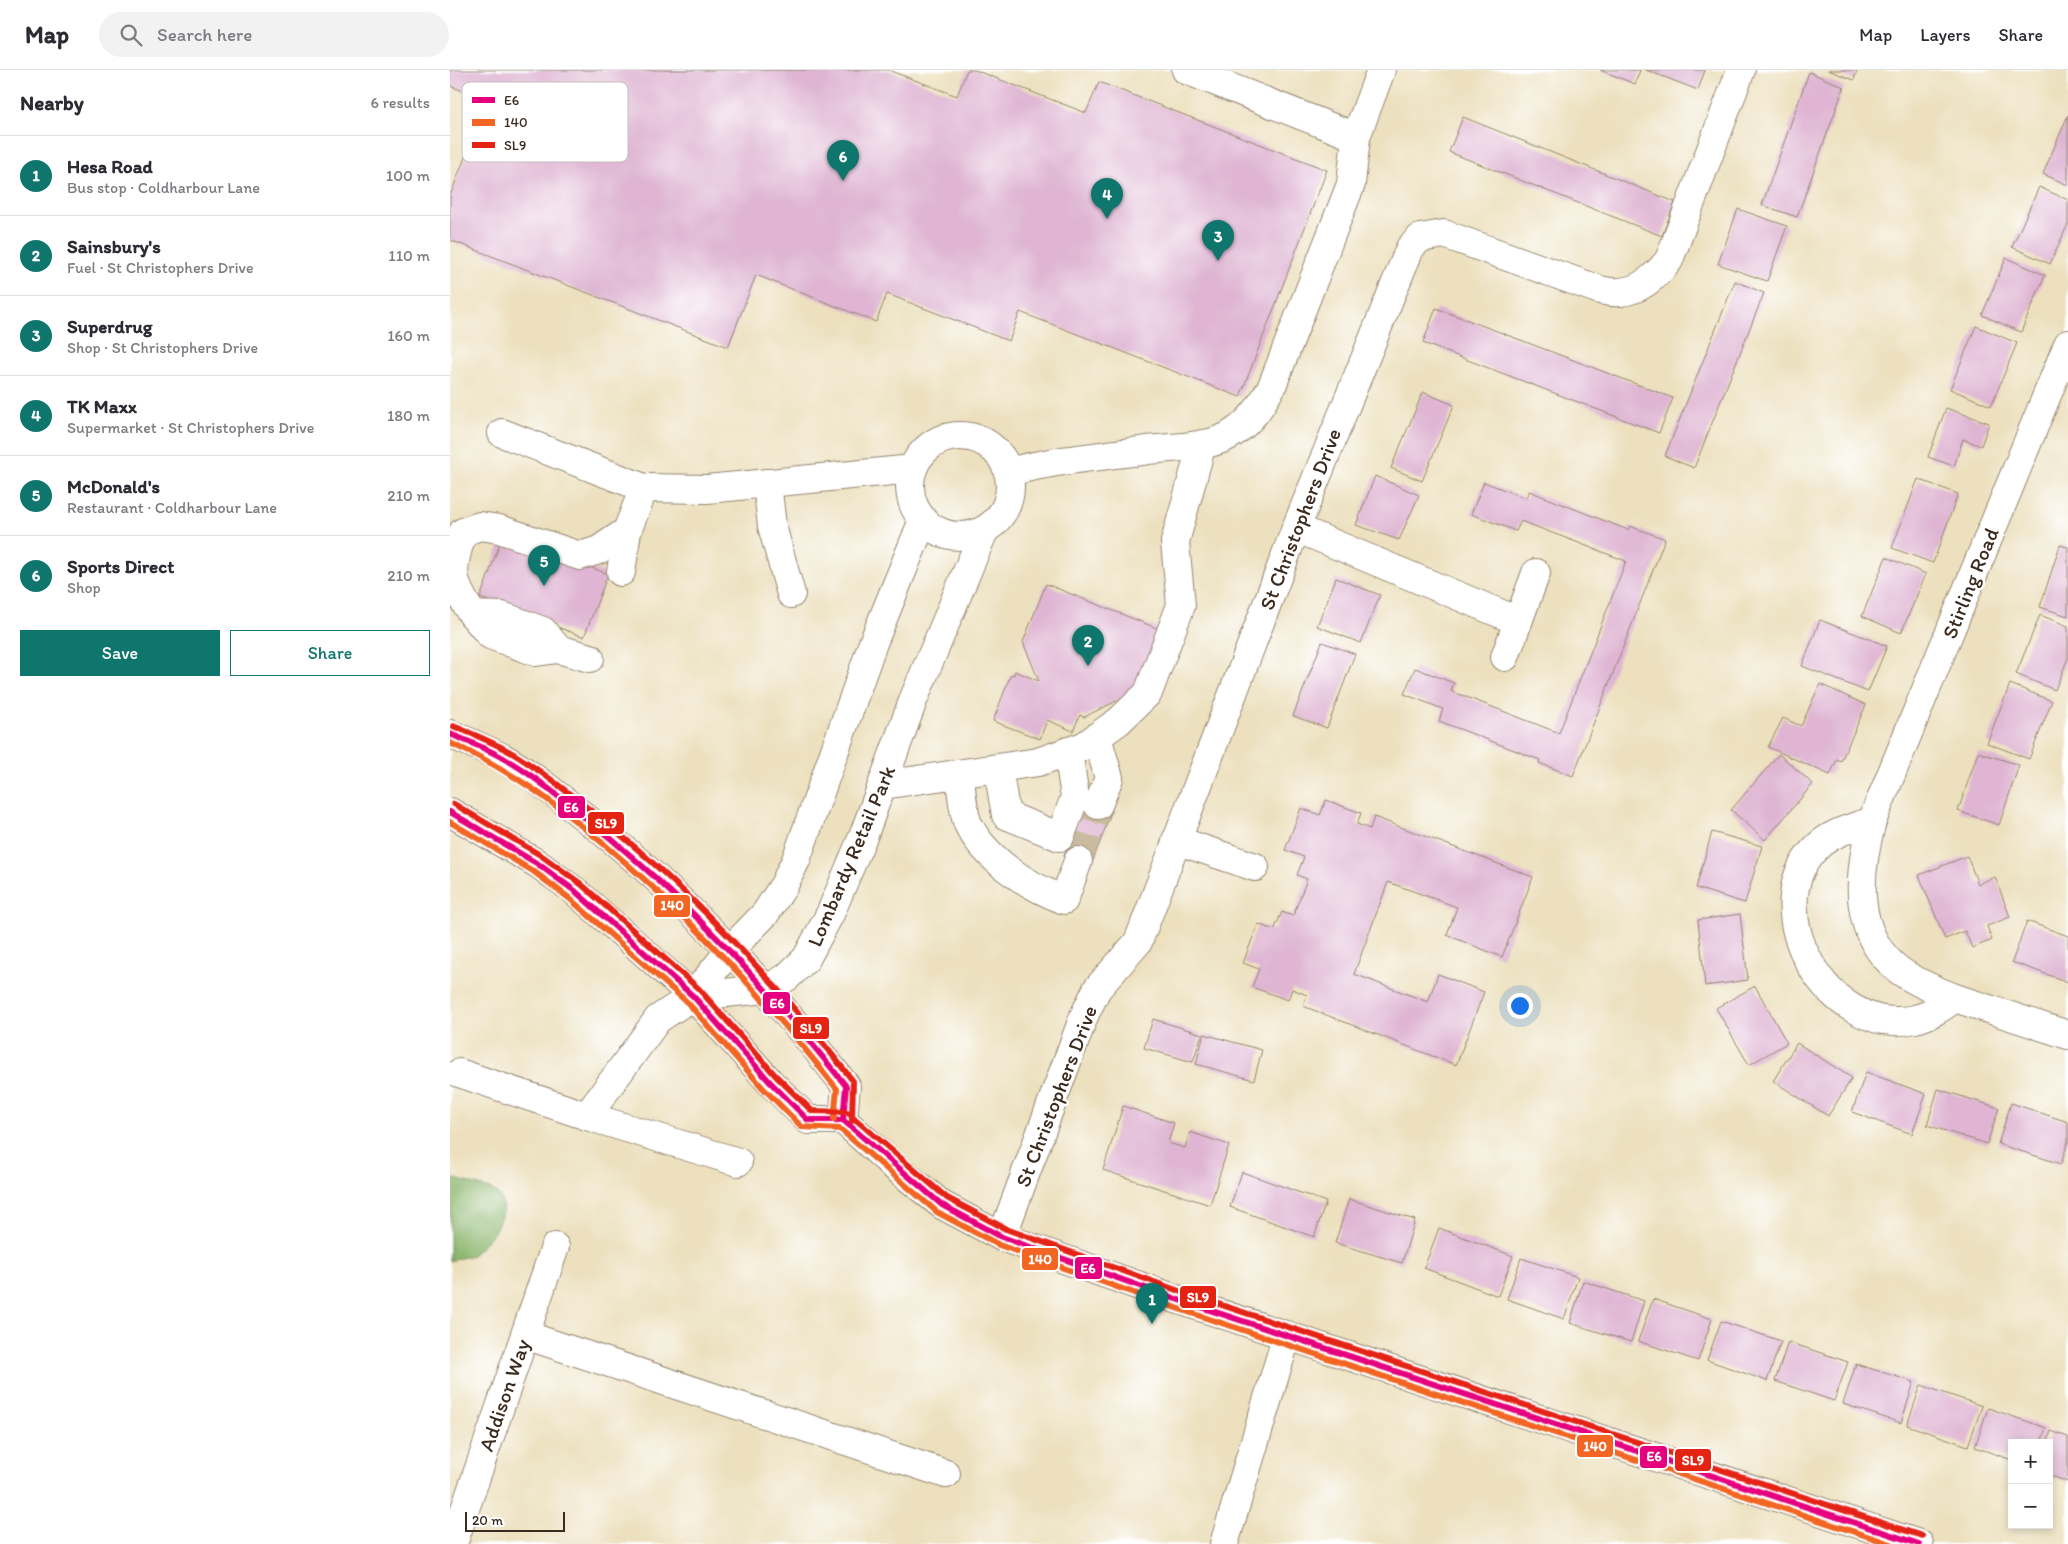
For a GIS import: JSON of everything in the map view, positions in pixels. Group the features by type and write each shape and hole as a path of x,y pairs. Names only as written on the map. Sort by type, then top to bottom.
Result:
{"street":[{"path":"1186,70 1356,137"},
{"path":"1009,472 1048,462 1202,444 1229,436 1245,424 1259,409 1272,386 1351,184 1356,137 1381,70"},
{"name":"St Christophers Drive","path":"1002,1237 1084,1016 1097,989 1138,942 1296,528 1410,248 1420,238 1444,234 1612,294 1625,293 1638,288 1651,281 1669,260 1741,70"},
{"name":"Stirling Road","path":"2068,344 1872,821 1864,847 1861,873 1861,897 1867,926 1877,946 1901,972 1955,998 2068,1035"},
{"path":"502,433 644,488 707,488 913,469"},
{"path":"962,436 977,439 991,446 1002,458 1009,472 1011,489 1007,506 998,520 984,531 968,536 951,536 936,530 922,520 911,496 913,469 921,455 932,444 946,437 962,436"},
{"path":"883,785 1038,762 1084,746 1119,722 1148,693 1181,605 1175,542 1202,444"},
{"path":"767,482 772,526 791,594"},
{"path":"621,572 627,530 644,488"},
{"path":"587,1116 658,1019 693,996 731,949 765,914 784,886 796,860 873,643 922,520"},
{"path":"590,658 558,649 536,652 490,635 457,592 450,572 453,552 463,532 480,526 499,529 580,556 599,550 627,530"},
{"path":"1296,528 1518,620"},
{"name":"Lombardy Retail Park","path":"693,996 767,989 787,977 806,959 830,914 883,785 914,698 984,531"},
{"path":"1505,657 1536,573"},
{"path":"450,714 459,738 506,760 567,804 676,895 731,949 767,989 846,1086 843,1120"},
{"path":"1097,737 1109,778 1098,805"},
{"path":"998,769 1006,816 1060,837 1075,797 1068,751"},
{"path":"959,774 968,823 989,852 1022,879 1064,900 1078,861"},
{"path":"457,820 538,864 575,891 693,996 770,1082 808,1120 843,1120 894,1166 942,1205 1002,1237 1090,1270 1918,1544"},
{"path":"1872,821 1828,837 1814,850 1805,862 1796,883 1794,903 1795,923 1806,957 1828,990 1840,1002 1869,1018 1885,1021 1915,1019 1934,1013 1955,998"},
{"path":"1176,840 1255,867"},
{"path":"459,1072 587,1116 738,1162"},
{"name":"Addison Way","path":"454,1544 555,1247"},
{"path":"525,1335 946,1474"},
{"path":"1224,1544 1287,1336"}],"green space":[{"path":"456,1179 493,1190 501,1198 503,1212 494,1232 478,1250 472,1255 450,1261 450,1180"}],"building":[{"path":"450,70 888,70 957,96 967,70 975,70 1086,113 1099,82 1327,170 1240,397 1020,312 1009,341 887,294 876,322 756,275 728,347 450,240 450,196 463,162 628,162 628,82 462,82 462,91 450,86"},
{"path":"1600,70 1640,70 1635,84"},
{"path":"1646,70 1705,70 1698,90"},
{"path":"1828,70 1857,70 1854,80"},
{"path":"1809,72 1844,87 1797,217 1762,205"},
{"path":"2068,115 2068,185 2043,174"},
{"path":"1463,117 1675,202 1662,236 1449,152"},
{"path":"2039,187 2068,200 2068,224 2050,264 2012,247"},
{"path":"1738,209 1787,226 1767,281 1718,264"},
{"path":"2006,258 2045,275 2021,332 1982,315"},
{"path":"1735,281 1764,293 1694,468 1665,456"},
{"path":"1436,308 1673,398 1659,433 1423,343"},
{"path":"1976,326 2017,343 1991,406 1950,389"},
{"path":"1423,392 1454,405 1422,481 1391,468"},
{"path":"1946,408 1989,423 1981,446 1963,439 1954,466 1928,457"},
{"path":"1375,476 1419,495 1399,540 1356,525"},
{"path":"1918,479 1958,494 1933,563 1892,548"},
{"path":"1484,482 1526,498 1529,491 1628,530 1630,526 1665,539 1573,776 1539,763 1540,760 1439,721 1443,709 1404,694 1415,668 1454,683 1451,691 1559,733 1626,561 1521,521 1516,531 1471,514"},
{"path":"503,535 608,574 584,637 480,598"},
{"path":"2060,545 2068,547 2068,616 2040,607"},
{"path":"1886,557 1926,574 1901,633 1862,616"},
{"path":"1336,578 1380,595 1361,643 1317,626"},
{"path":"1046,584 1164,631 1141,689 1084,717 1080,715 1073,731 1047,720 1040,739 993,721 1011,674 1014,675 1015,671 1039,681 1023,642"},
{"path":"2040,615 2068,626 2068,658 2055,690 2016,674"},
{"path":"1820,620 1887,646 1868,692 1802,666"},
{"path":"1322,642 1355,654 1327,728 1293,716"},
{"path":"1820,684 1866,705 1841,761 1837,759 1830,775 1768,747 1783,718 1801,726"},
{"path":"2010,684 2052,701 2029,759 1987,743"},
{"path":"1978,752 2019,765 1999,825 1958,811"},
{"path":"1779,754 1813,784 1765,840 1731,810"},
{"path":"1085,800 1112,810 1091,866 1064,856"},
{"path":"1326,800 1361,813 1357,824 1370,829 1374,817 1533,877 1502,957 1447,935 1457,907 1388,882 1354,974 1428,1002 1438,974 1484,992 1456,1065 1303,1006 1307,995 1292,989 1288,1000 1252,987 1259,969 1243,963 1258,924 1274,930 1282,912 1293,916 1307,879 1297,875 1304,857 1285,850 1301,808 1320,815"},
{"path":"1712,832 1762,846 1745,903 1696,888"},
{"path":"1967,856 1978,884 1995,877 2010,917 1987,926 1992,940 1972,948 1965,931 1945,939 1919,875"},
{"path":"1740,914 1748,980 1705,986 1698,920"},
{"path":"2027,921 2068,936 2068,982 2012,962"},
{"path":"1755,986 1787,1043 1749,1065 1716,1008"},
{"path":"1153,1019 1202,1034 1193,1062 1144,1048"},
{"path":"1204,1034 1262,1050 1254,1080 1196,1064"},
{"path":"1797,1043 1852,1078 1828,1116 1773,1081"},
{"path":"1866,1072 1926,1094 1912,1134 1852,1112"},
{"path":"1938,1089 1999,1108 1987,1144 1927,1125"},
{"path":"2011,1103 2068,1122 2068,1142 2061,1164 1998,1144"},
{"path":"1123,1106 1174,1123 1168,1143 1185,1148 1190,1132 1229,1145 1210,1205 1103,1170"},
{"path":"1242,1172 1326,1202 1314,1237 1230,1207"},
{"path":"1349,1199 1415,1220 1402,1263 1335,1243"},
{"path":"1439,1228 1513,1256 1498,1296 1424,1268"},
{"path":"1521,1258 1578,1277 1564,1319 1507,1299"},
{"path":"1583,1281 1644,1301 1631,1342 1570,1323"},
{"path":"1653,1299 1712,1319 1698,1361 1638,1341"},
{"path":"1721,1321 1781,1341 1767,1381 1707,1360"},
{"path":"1788,1342 1848,1362 1834,1401 1775,1381"},
{"path":"1856,1364 1914,1382 1901,1423 1843,1404"},
{"path":"1921,1385 1982,1406 1968,1446 1907,1425"},
{"path":"1988,1408 2046,1428 2042,1439 2008,1439 2008,1459 1975,1447"},
{"path":"2051,1431 2068,1437 2068,1482 2053,1476 2053,1439 2048,1439"}],"tunnel":[{"path":"1078,861 1098,805"}],"transit line":[{"name":"SL9","path":"453,726 505,749 544,774 630,843 699,906 794,1009 853,1081 852,1121"},
{"name":"E6","path":"450,734 499,755 537,780 624,850 692,912 787,1014 846,1086 843,1120"},
{"name":"140","path":"450,743 493,764 549,801 605,845 698,930 756,992 837,1089 834,1119"},
{"name":"SL9","path":"454,804 542,856 581,884 699,989 776,1076 812,1111 847,1112 947,1198 1006,1229 1182,1292 1922,1536"},
{"name":"E6","path":"450,812 538,864 575,891 693,996 770,1082 808,1120 843,1120 942,1205 1002,1237 1179,1300 1919,1544"},
{"name":"140","path":"450,822 533,871 569,898 687,1002 763,1088 802,1127 840,1129 937,1212 999,1245 1176,1308 1891,1544"}],"place":[{"name":"Sports Direct","path":"843,181"},
{"name":"TK Maxx","path":"1107,219"},
{"name":"Superdrug","path":"1218,261"},
{"name":"McDonald's","path":"544,586"},
{"name":"Sainsbury's","path":"1088,666"},
{"name":"Hesa Road","path":"1152,1324"}]}
